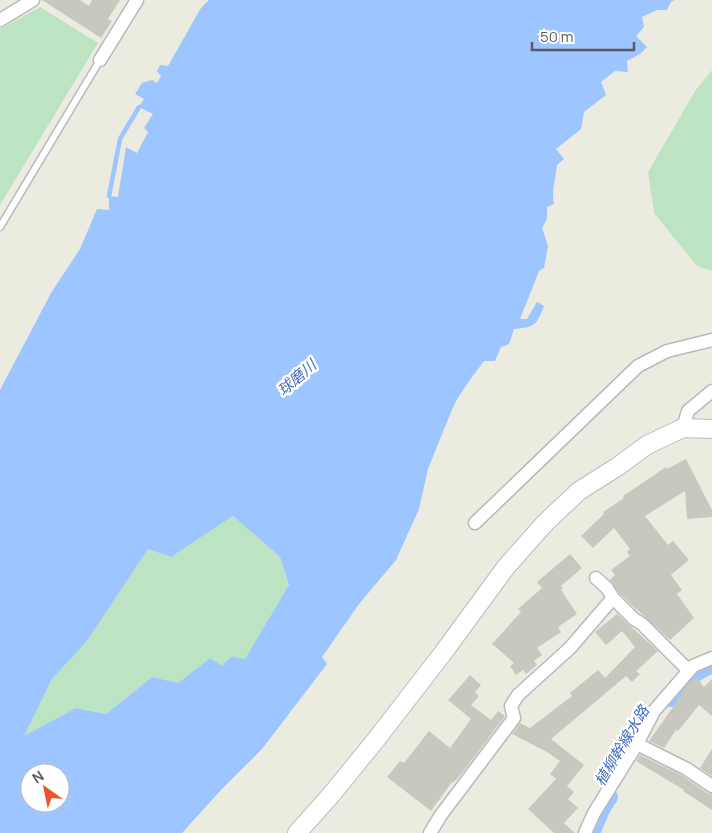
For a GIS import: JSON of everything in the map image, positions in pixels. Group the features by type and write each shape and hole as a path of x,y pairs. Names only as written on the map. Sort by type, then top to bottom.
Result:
{"street":[{"path":"100,60 138,0"},
{"path":"0,20 26,2"},
{"path":"475,522 638,366 667,351 712,340"},
{"path":"683,428 688,411 712,391"},
{"path":"297,833 375,741 443,653 506,566 546,522 579,491 647,445 683,428 712,429"},
{"path":"596,578 607,588 613,598 689,671"},
{"path":"430,833 441,815 514,718 511,706 518,695 570,648 613,598"},
{"path":"585,833 594,813 640,746 654,711 694,666 712,658"},
{"path":"640,746 655,752 712,786"}],"lane":[{"path":"0,226 100,60"}],"green space":[{"path":"40,7 98,43 0,205 0,29"},
{"path":"712,70 712,271 697,266 654,213 648,172 695,91"},
{"path":"233,516 280,557 289,586 245,659 222,667 210,658 178,683 152,677 106,714 76,708 23,737 52,679 87,641 148,549 171,557"}],"water":[{"name":"球磨川","path":"209,0 674,0 667,10 657,10 642,17 644,27 636,36 647,47 640,54 627,61 628,72 615,71 601,82 606,95 584,112 581,129 556,149 564,159 557,165 553,189 554,204 547,207 547,219 542,228 548,246 544,268 539,271 520,319 527,319 537,302 544,306 537,322 531,326 514,329 509,344 501,347 495,361 484,361 457,399 428,469 419,509 396,560 359,604 322,657 327,664 262,749 182,833 0,833 0,390 51,293 80,249 97,209 109,210 109,196 118,197 126,147 137,153 148,132 144,128 153,114 139,107 144,99 135,94 142,83 152,80 157,83 161,76 157,71 160,65 168,66 201,8","holes":["233,516 280,557 289,585 245,659 231,657 222,666 210,658 178,683 152,677 106,714 76,708 24,736 52,679 87,641 148,549 171,557"]}],"building":[{"path":"42,0 80,0 89,6 92,0 120,0 108,19 112,21 101,38"},
{"path":"686,459 712,510 712,517 687,519 685,491 645,516 668,545 673,541 689,560 671,575 682,590 677,594 694,618 670,640 619,593 610,580 615,575 611,570 630,556 627,552 630,549 614,528 593,548 581,536 604,514 603,512 624,498 623,496 666,467 667,469"},
{"path":"570,554 582,568 561,586 563,588 561,590 577,614 558,627 561,632 537,648 542,655 534,661 537,665 526,674 523,670 516,675 510,666 514,663 492,644 521,612 518,609 542,588 537,582"},
{"path":"617,614 658,651 636,671 640,674 632,682 626,676 551,739 584,765 567,786 574,792 568,799 578,808 564,823 575,833 554,833 528,809 556,779 550,774 560,761 512,734 520,723 530,728 572,696 570,693 598,670 605,678 635,647 622,631 606,645 595,632"},
{"path":"470,675 481,685 475,692 479,696 471,705 491,720 498,711 505,716 431,811 387,777 400,761 404,763 429,731 450,748 471,719 448,700"},
{"path":"697,678 704,687 712,679 712,716 699,705 678,731 676,730 664,748 649,741 683,693 681,692 690,682"},
{"path":"712,749 712,776 700,768"},
{"path":"640,755 683,776 707,793 712,794 712,810 684,790 636,761"}],"waterway":[{"path":"109,196 120,139 139,107"},
{"name":"植柳幹線水路","path":"671,700 697,674 712,666"},
{"name":"植柳幹線水路","path":"593,833 611,797"}]}
